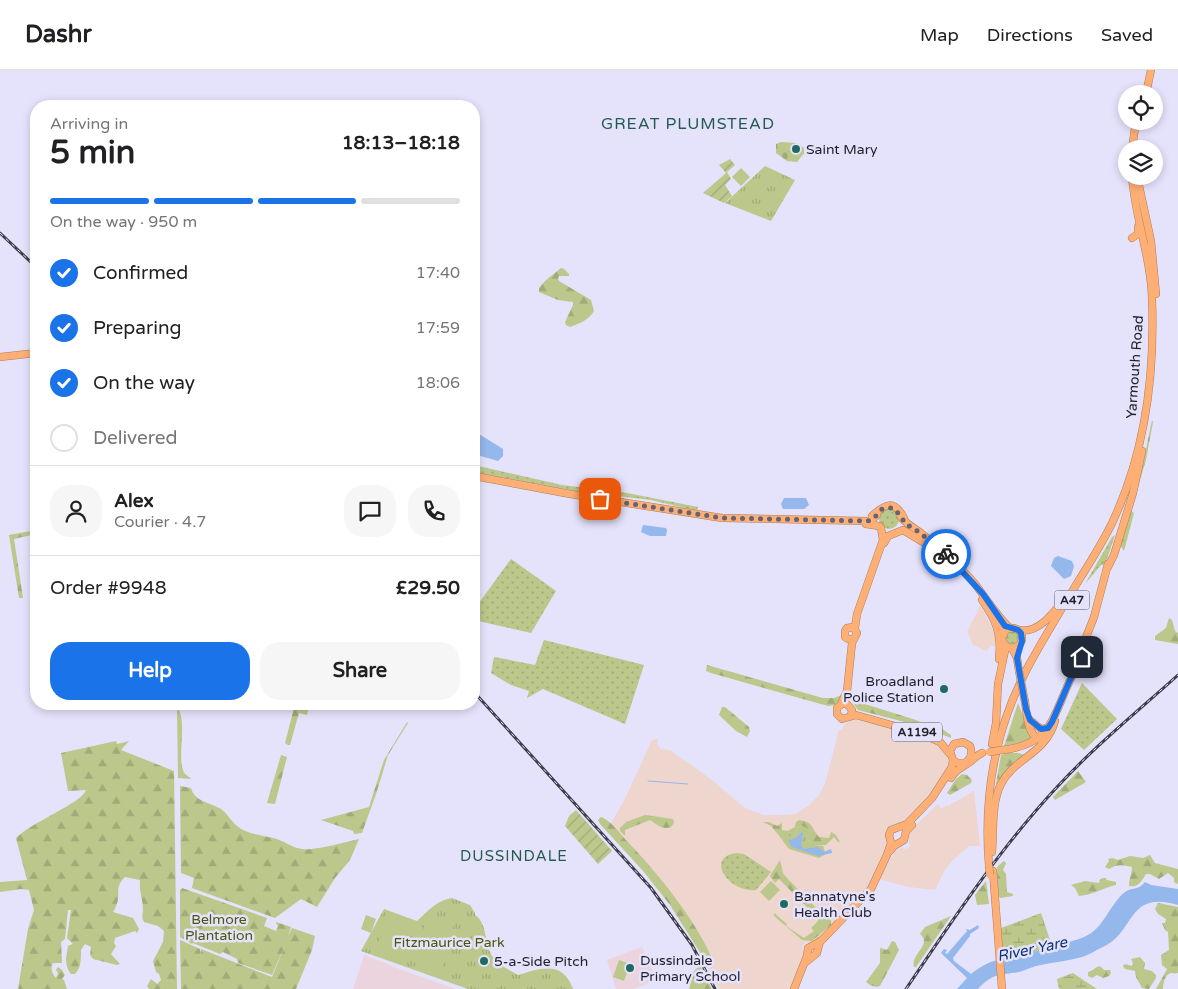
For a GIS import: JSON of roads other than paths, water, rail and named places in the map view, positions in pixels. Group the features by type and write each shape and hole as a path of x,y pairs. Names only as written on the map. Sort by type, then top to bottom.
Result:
{"highway":[{"path":"1144,85 1146,70"},
{"path":"1148,85 1151,70"},
{"name":"Yarmouth Road","path":"1096,552 1113,521 1125,493 1138,453 1149,383 1152,318 1150,276 1136,211 1133,185"},
{"name":"Yarmouth Road","path":"1139,185 1151,241 1156,282 1152,391 1143,446"},
{"name":"A47","path":"1136,211 1138,230 1136,236 1132,238 1139,240 1143,244"},
{"path":"0,353 30,350"},
{"path":"0,357 30,354"},
{"name":"A47","path":"1087,645 1108,567 1118,550 1120,536 1139,470 1143,446"},
{"name":"A47","path":"992,852 991,806 993,786 1000,747 1012,710 1034,662 1118,519 1134,480 1143,446"},
{"path":"480,477 722,518 868,521 878,515 882,509 889,507 896,510 906,524 919,532"},
{"path":"480,481 720,521 873,524 890,531"},
{"path":"823,521 865,519 872,516 883,506 890,505 898,509 905,520 964,572 983,594 1005,626 1015,630 1022,638 1018,661 1027,720 1038,741"},
{"path":"878,515 877,520 882,540"},
{"path":"897,527 900,516"},
{"path":"848,708 846,696 850,638 845,631 852,628 882,540 890,531 897,527 908,528 958,571 1001,624 1004,634 1003,640 1018,661"},
{"path":"871,573 886,538 898,531 906,530 930,546"},
{"name":"A47","path":"1015,630 1031,630 1048,617 1064,598 1096,552"},
{"name":"A47","path":"987,809 994,757 1013,695 1028,665 1096,552"},
{"name":"A47","path":"976,591 996,621 1000,638 1001,646 995,688 996,713"},
{"path":"850,638 858,633 852,628"},
{"path":"1004,634 1015,630"},
{"path":"1009,647 1020,645"},
{"path":"1087,645 1094,647 1092,656 1085,656 1080,651 1087,645"},
{"name":"A47","path":"1000,989 986,790 998,684 1009,647"},
{"path":"1025,759 1048,728 1077,667 1085,656"},
{"path":"1012,748 1025,749 1047,736 1055,721 1062,699"},
{"path":"1025,705 1038,741"},
{"name":"A1194","path":"848,708 922,729 954,744"},
{"name":"A1194","path":"848,708 858,716 927,735 942,743 951,757"},
{"path":"1032,723 1041,729 1048,728"},
{"path":"971,756 1038,741"},
{"path":"894,843 889,835 891,830 905,826 912,820 932,798 951,770 951,748 954,744 963,742 984,753"},
{"path":"945,787 954,770 967,762 971,756 970,746"},
{"path":"1025,749 1028,754 1025,759"},
{"path":"794,989 804,964 813,951 870,890 894,843 904,840 905,833 933,804 957,769 984,753"},
{"path":"951,757 957,763 962,764"},
{"name":"A47","path":"991,869 994,814 998,791 1009,773 1025,759"},
{"path":"899,827 905,833"}],"water":[{"path":"480,435 503,449 503,456 498,461 480,456"},
{"path":"784,498 806,498 809,505 804,509 783,509 781,504"},
{"path":"643,525 666,528 666,536 650,536 641,532"},
{"path":"1058,556 1072,561 1074,566 1071,576 1064,579 1051,566 1054,558"},
{"path":"802,832 801,845 804,849 818,847 824,852 831,849 832,853 818,856 792,847 788,840 794,839"},
{"path":"1145,882 1151,885 1178,889 1178,905 1161,902 1149,903 1133,915 1114,940 1085,956 992,977 978,989 957,989 967,978 941,953 944,949 947,950 945,953 947,954 967,931 966,929 970,930 978,925 979,928 970,934 953,958 954,961 971,974 984,965 995,961 1084,937 1102,923 1119,897 1125,892 1140,887"}],"waterway":[{"path":"648,781 688,784"}],"railway":[{"path":"0,233 30,261"},
{"path":"906,989 978,884 1037,809 1087,757 1178,675"},
{"path":"480,699 651,888 692,945 715,989"}],"place":[{"name":"Saint Mary","path":"796,149"},
{"name":"Broadland Police Station","path":"944,689"},
{"name":"Bannatyne's Health Club","path":"784,904"},
{"name":"5-a-Side Pitch","path":"484,961"},
{"name":"Dussindale Primary School","path":"630,968"}],"district":[{"name":"GREAT PLUMSTEAD","path":"688,124"},
{"name":"DUSSINDALE","path":"514,856"}],"park label":[{"name":"Belmore Plantation","path":"219,928"},
{"name":"Fitzmaurice Park","path":"449,942"}],"water label":[{"name":"River Yare","path":"1032,949"}]}
